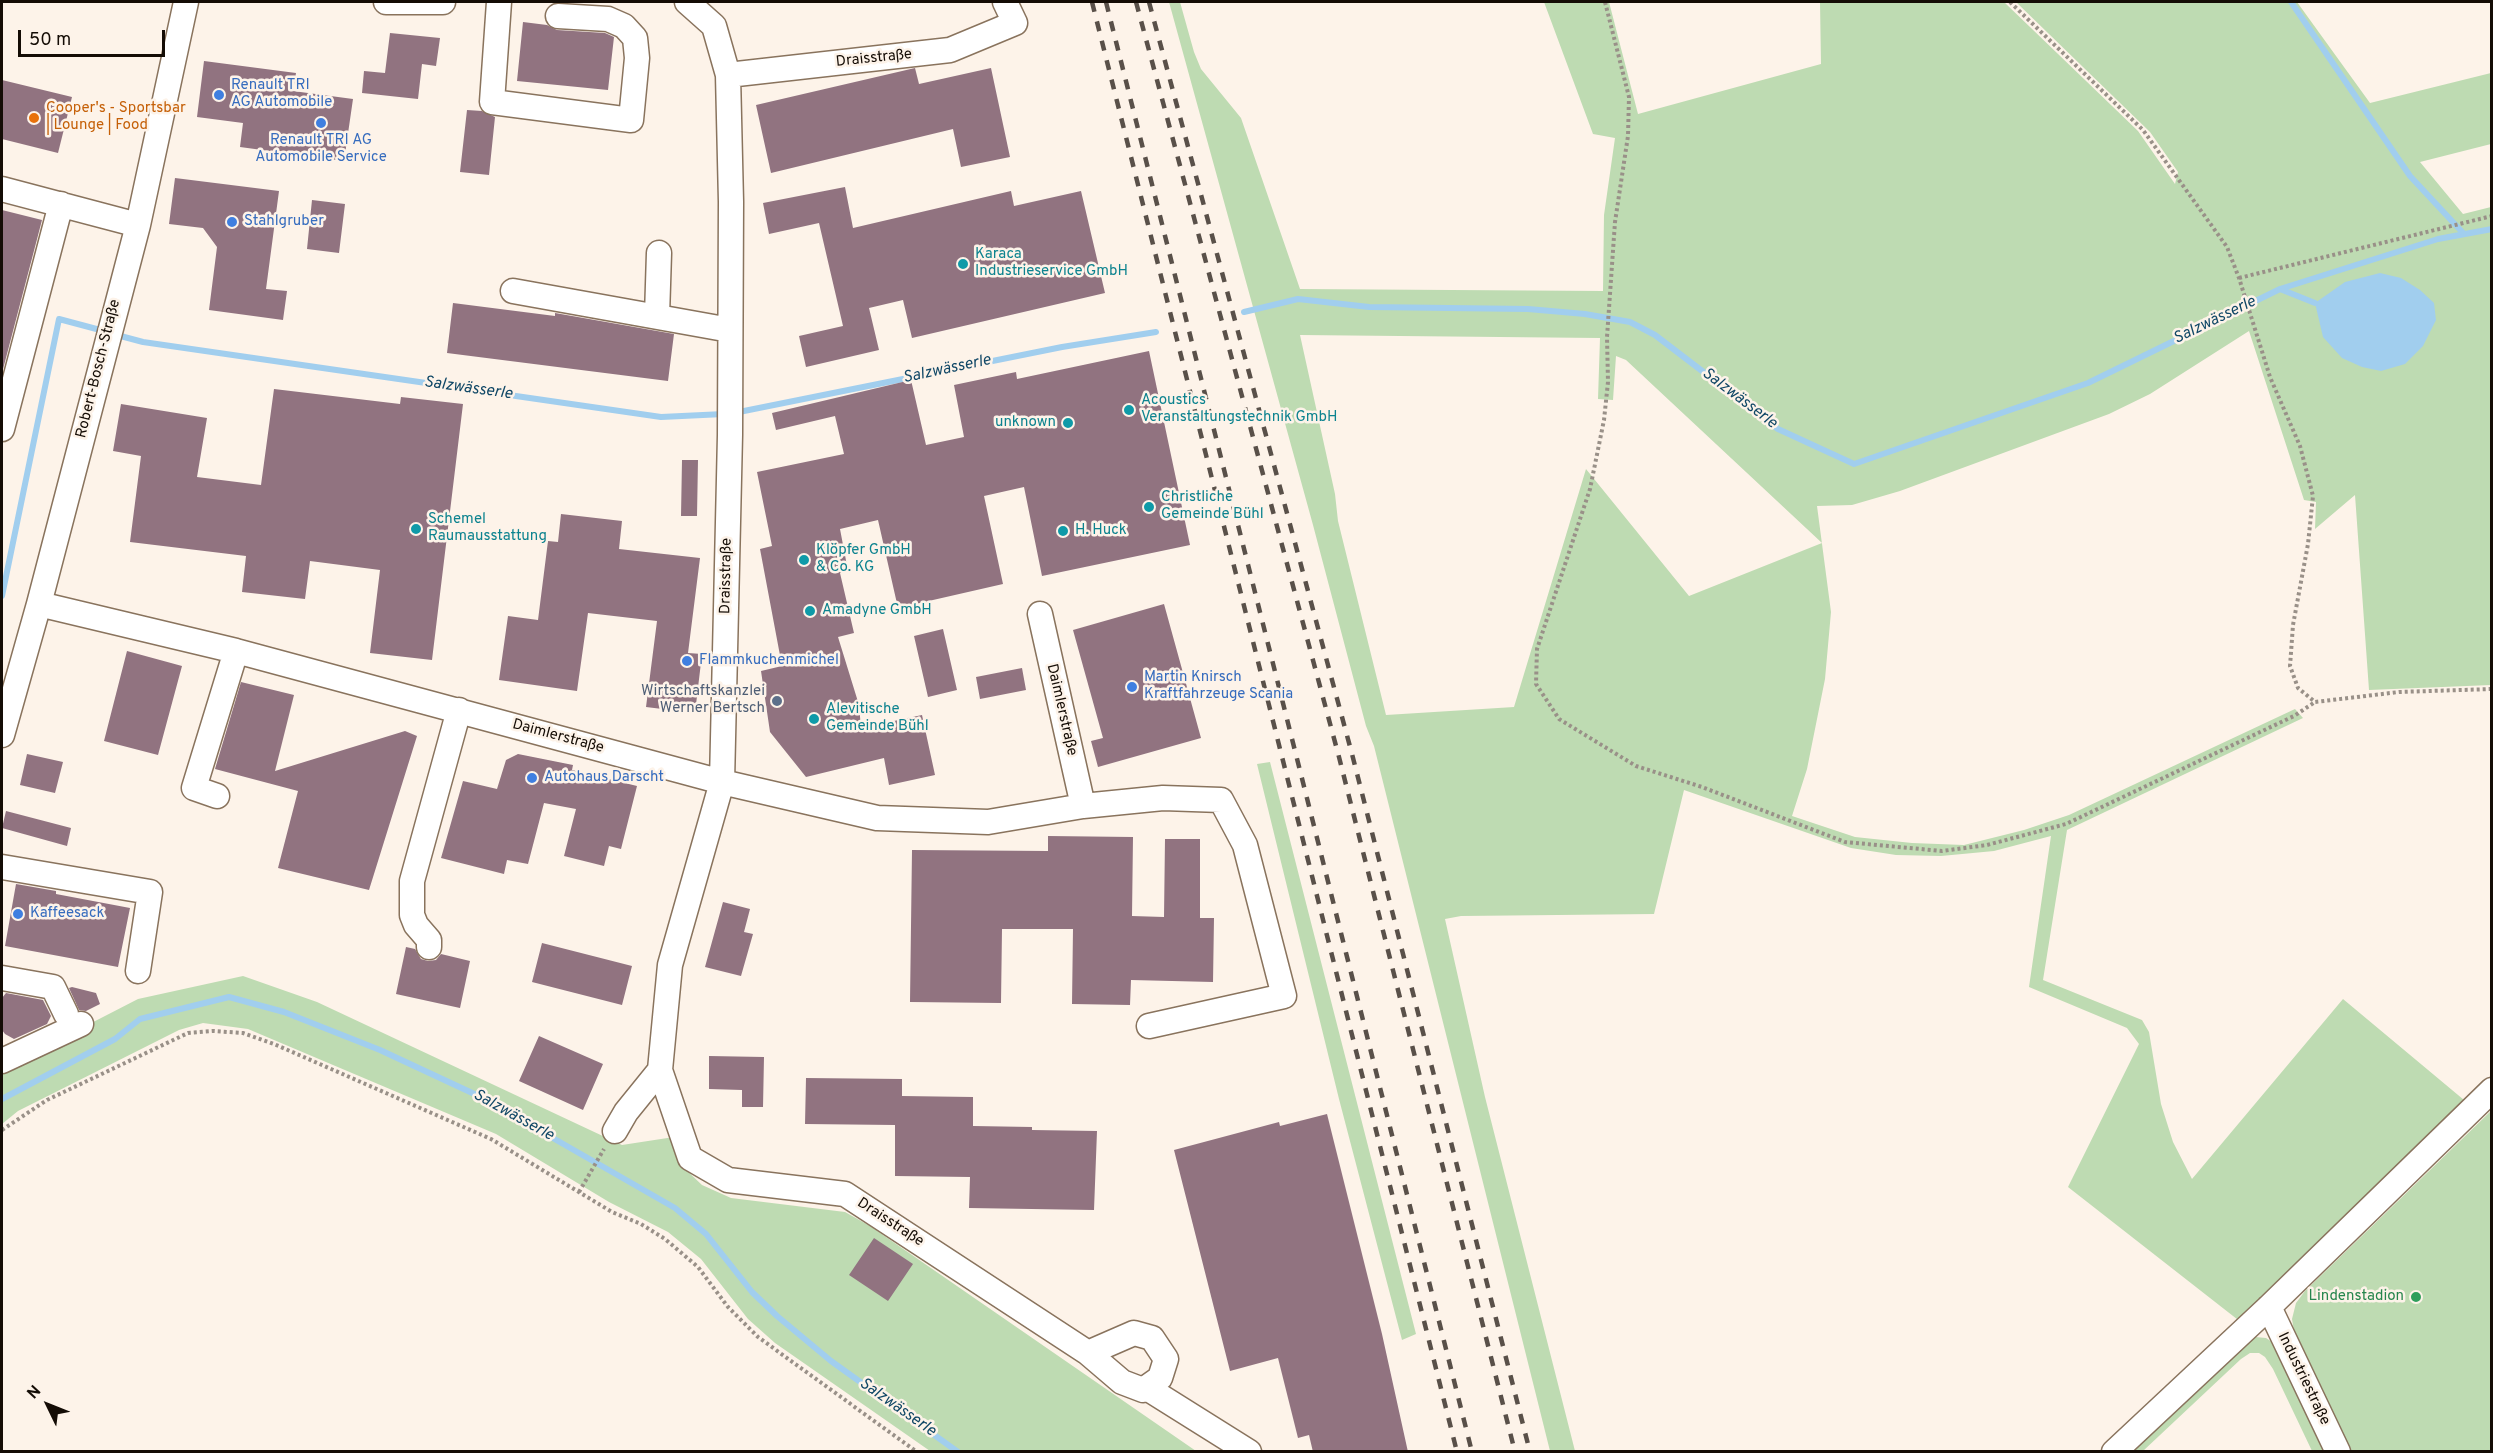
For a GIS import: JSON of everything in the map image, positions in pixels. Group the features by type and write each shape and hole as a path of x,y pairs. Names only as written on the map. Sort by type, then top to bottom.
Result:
{"street":[{"name":"Robert-Bosch-Straße","path":"2,735 11,669 39,604 138,225 186,2"},
{"path":"386,2 444,2"},
{"path":"499,2 492,102 631,120 637,58 635,38 624,26 608,19 558,16"},
{"name":"Draisstraße","path":"687,2 714,26 728,75 731,202 730,435 723,782 670,965 660,1070 690,1158 728,1180 845,1194 1088,1353 1122,1382 1143,1390 1147,1388 1249,1452"},
{"name":"Draisstraße","path":"728,75 950,50 1010,12"},
{"path":"2,189 138,225"},
{"path":"2,429 61,204"},
{"path":"657,316 659,253"},
{"path":"513,291 730,330"},
{"name":"Daimlerstraße","path":"39,604 236,651 723,782 877,818 988,822 1083,806 1163,798 1221,800 1245,845 1284,996 1149,1026"},
{"name":"Daimlerstraße","path":"1040,614 1083,806"},
{"path":"217,796 194,788 236,651"},
{"path":"429,947 429,940 416,925 412,915 412,881 459,710"},
{"path":"2,867 150,892 138,971"},
{"path":"2,978 53,987 73,1019 4,1056"},
{"path":"615,1131 626,1112 660,1070"},
{"path":"2114,1452 2269,1307 2492,1090"},
{"name":"Industriestraße","path":"2269,1307 2338,1452"},
{"path":"1088,1353 1134,1333 1152,1338 1166,1359 1160,1378 1147,1388"}],"path":[{"path":"1605,2 1629,97 1628,136 1615,222 1609,305 1608,382 1592,478 1537,649 1536,684 1558,719 1636,766 1702,787 1845,842 1942,851 1987,845 2066,824 2294,716 2315,702 2398,692 2492,689"},
{"path":"2010,2 2143,130 2227,247 2270,377 2300,446 2313,496 2308,544 2293,625 2290,666 2298,688 2315,702"},
{"path":"2239,278 2492,216"},
{"path":"2,1130 47,1101 188,1033 213,1030 243,1033 296,1053 491,1139 612,1212 641,1224 664,1239 698,1267 728,1307 758,1337 917,1452"},
{"path":"579,1192 615,1131"}],"green space":[{"path":"1169,2 1180,2 1201,69 1241,118 1300,289 1603,291 1604,215 1615,138 1593,134 1544,2 1609,2 1638,114 1821,64 1820,2 2004,2 2138,131 2175,184 2178,172 2150,132 2016,2 2297,2 2370,103 2491,73 2491,144 2420,162 2463,214 2491,207 2491,685 2369,690 2355,495 2315,529 2316,502 2304,500 2249,331 2150,394 2109,414 1900,491 1852,505 1817,506 1822,543 1831,612 1825,679 1807,769 1792,816 1855,837 1912,843 1964,845 2024,830 2069,815 2295,709 2303,718 2067,830 2043,980 2142,1020 2149,1032 2161,1104 2173,1142 2192,1179 2343,999 2470,1105 2242,1323 2068,1187 2139,1044 2127,1028 2029,987 2051,836 1994,851 1941,856 1896,855 1851,848 1684,790 1654,914 1461,916 1445,919 1485,1097 1575,1451 1550,1451 1374,746 1366,726","holes":["1300,335 1600,338 1598,399 1613,400 1616,356 1626,360 1822,543 1689,596 1586,469 1514,707 1386,715 1338,521 1335,494"]},
{"path":"1270,762 1416,1334 1402,1340 1339,1099 1257,764"},
{"path":"243,976 317,1002 622,1145 674,1137 683,1167 702,1185 731,1198 845,1212 870,1226 1196,1451 930,1451 775,1343 748,1319 701,1259 668,1232 609,1202 496,1134 248,1029 203,1023 179,1030 18,1111 2,1124 2,1069 138,999"},
{"name":"Lindenstadion","path":"2491,1111 2491,1451 2350,1451 2295,1337 2292,1319 2296,1303 2305,1291"},
{"path":"2255,1337 2266,1338 2275,1344 2329,1451 2312,1451 2273,1369 2265,1357 2259,1353 2250,1353 2143,1451 2124,1452 2244,1341"}],"water":[{"path":"2380,273 2401,278 2420,290 2434,303 2436,320 2423,346 2405,364 2381,371 2362,367 2342,358 2323,337 2315,303 2345,282"}],"building":[{"path":"523,22 547,25 557,30 605,33 614,37 608,90 517,81"},
{"path":"390,33 440,38 436,66 422,64 418,99 362,93 364,71 385,73"},
{"path":"204,61 296,73 293,91 353,99 344,161 240,147 243,123 197,117"},
{"path":"915,68 919,84 991,68 1010,157 961,167 953,129 771,173 756,105"},
{"name":"Cooper's - Sportsbar | Lounge | Food","path":"2,80 72,97 58,153 2,139"},
{"path":"467,110 482,111 495,117 489,175 460,172"},
{"path":"175,178 279,191 266,289 287,291 283,320 209,310 217,247 203,228 169,224"},
{"name":"Karaca Industrieservice GmbH","path":"845,187 853,228 1011,191 1014,206 1081,191 1105,293 912,338 903,300 869,308 879,350 806,367 799,336 843,326 819,223 769,234 763,203"},
{"path":"312,200 345,204 339,253 307,249"},
{"path":"2,210 42,220 2,373"},
{"path":"453,303 555,316 555,313 674,334 668,381 447,353"},
{"path":"1149,351 1190,545 1042,576 1024,487 984,496 1003,584 898,608 878,520 840,529 848,571 840,573 854,633 838,637 859,705 861,728 922,715 935,775 889,785 884,758 806,777 770,732 761,671 782,666 760,549 772,546 757,472 844,454 835,416 776,430 772,413 911,380 926,445 964,437 954,385 1016,372 1017,379"},
{"path":"274,389 400,404 401,397 463,404 432,660 370,653 380,570 310,561 305,599 242,592 246,556 130,542 141,456 113,451 121,404 207,418 197,477 261,485"},
{"path":"682,460 698,460 697,516 681,516"},
{"path":"561,514 622,521 619,549 700,558 688,653 702,654 695,713 646,707 657,621 588,613 577,691 499,680 508,616 538,620 548,541 558,542"},
{"path":"1164,604 1201,738 1098,767 1091,741 1103,738 1073,630"},
{"path":"943,629 957,690 928,697 914,636"},
{"path":"127,651 182,666 158,755 104,741"},
{"path":"1022,668 1026,690 980,699 976,677"},
{"path":"241,682 294,695 275,771 405,731 417,736 369,890 278,868 298,791 215,769"},
{"path":"27,754 63,762 55,793 20,785"},
{"path":"518,754 573,765 572,770 637,786 621,849 609,846 604,866 564,856 576,809 544,803 528,864 507,860 504,874 441,858 463,781 497,789 506,760"},
{"path":"6,811 71,828 67,846 2,828"},
{"path":"1048,836 1133,837 1132,916 1164,917 1165,839 1200,839 1200,918 1214,918 1213,982 1131,980 1130,1005 1072,1004 1073,929 1002,929 1001,1003 910,1002 912,850 1048,851"},
{"path":"16,884 130,908 118,967 5,946"},
{"path":"723,902 750,909 744,932 753,934 741,976 705,967"},
{"path":"542,943 632,966 622,1005 532,982"},
{"path":"406,947 415,949 421,959 428,961 436,960 441,954 470,961 460,1008 396,994"},
{"path":"69,988 96,993 100,1004 86,1011 79,1010"},
{"path":"6,993 43,1000 51,1016 47,1024 14,1039 5,1034 2,1030 2,998"},
{"path":"539,1036 603,1064 583,1110 519,1081"},
{"path":"709,1056 764,1057 763,1107 742,1107 742,1090 709,1089"},
{"path":"806,1078 902,1079 902,1096 973,1097 973,1126 1097,1131 1094,1210 969,1208 970,1177 895,1176 895,1125 805,1124"},
{"path":"1327,1114 1382,1334 1408,1452 1313,1452 1309,1435 1298,1438 1278,1358 1230,1371 1174,1150 1279,1122 1280,1126"},
{"path":"874,1238 913,1264 888,1301 849,1275"}],"waterway":[{"name":"Salzwässerle","path":"2291,2 2410,176 2464,234"},
{"name":"Salzwässerle","path":"1244,312 1298,299 1369,307 1528,309 1585,314 1630,322 1655,335 1778,429 1854,464 2088,383 2280,289 2438,239 2492,229"},
{"name":"Salzwässerle","path":"2280,289 2315,303"},
{"name":"Salzwässerle","path":"2,596 59,319 104,331"},
{"name":"Salzwässerle","path":"734,413 1062,347 1156,332"},
{"name":"Salzwässerle","path":"113,334 143,342 661,417 724,414"},
{"name":"Salzwässerle","path":"2,1099 115,1039 140,1019 229,997 284,1012 380,1050 483,1098 675,1208 706,1234 752,1292 777,1316 831,1361 958,1452"}],"railway":[{"path":"1092,2 1457,1452"},
{"path":"1106,2 1472,1452"},
{"path":"1136,2 1339,757 1515,1452"},
{"path":"1149,2 1352,754 1530,1452"}],"place":[{"name":"Renault TRI AG Automobile","path":"219,95"},
{"name":"Cooper's - Sportsbar | Lounge | Food","path":"34,118"},
{"name":"Renault TRI AG Automobile Service","path":"321,123"},
{"name":"Stahlgruber","path":"232,222"},
{"name":"Karaca Industrieservice GmbH","path":"963,264"},
{"name":"Acoustics Veranstaltungstechnik GmbH","path":"1129,410"},
{"name":"unknown","path":"1068,423"},
{"name":"Christliche Gemeinde Bühl","path":"1149,507"},
{"name":"Schemel Raumausstattung","path":"416,529"},
{"name":"H. Huck","path":"1063,531"},
{"name":"Klöpfer GmbH & Co. KG","path":"804,560"},
{"name":"Amadyne GmbH","path":"810,611"},
{"name":"Flammkuchenmichel","path":"687,661"},
{"name":"Martin Knirsch Kraftfahrzeuge Scania","path":"1132,687"},
{"name":"Wirtschaftskanzlei Werner Bertsch","path":"777,701"},
{"name":"Alevitische Gemeinde Bühl","path":"814,719"},
{"name":"Autohaus Darscht","path":"532,778"},
{"name":"Kaffeesack","path":"18,914"},
{"name":"Lindenstadion","path":"2416,1297"}]}
